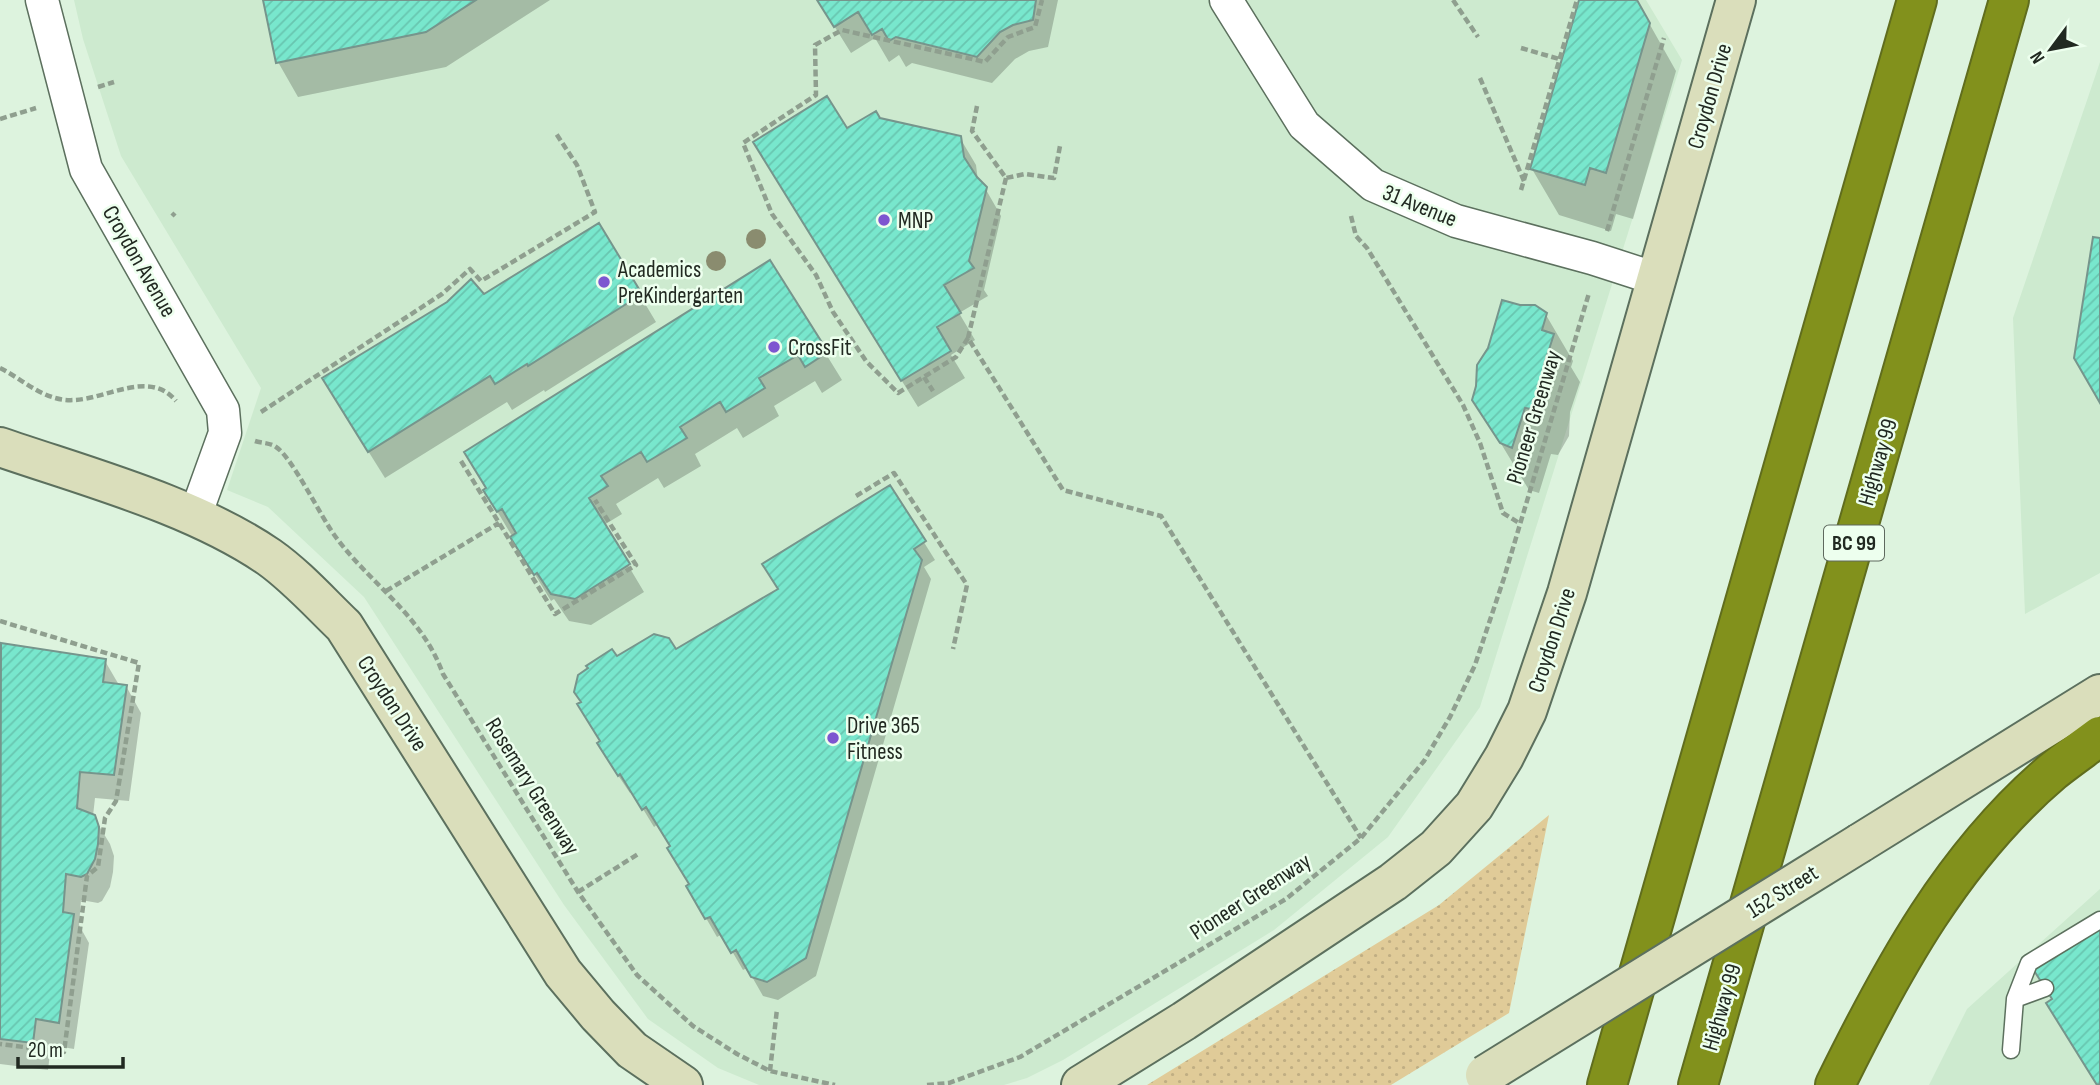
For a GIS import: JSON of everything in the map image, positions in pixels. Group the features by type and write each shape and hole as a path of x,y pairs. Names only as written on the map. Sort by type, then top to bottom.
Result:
{"highway":[{"path":"1607,1085 1917,0"},
{"name":"Highway 99","path":"1698,1085 2009,0"},
{"path":"1835,1085 1892,973 1922,922 1958,873 2000,824 2052,772 2100,736"}],"street":[{"name":"Croydon Avenue","path":"42,0 86,169 223,410 225,433 195,516"},
{"name":"31 Avenue","path":"1226,0 1304,125 1373,186 1456,221 1592,258 1657,279"},
{"name":"Croydon Drive","path":"1081,1085 1184,1021 1393,882 1436,848 1474,806 1504,757 1527,711 1567,593 1736,0"},
{"name":"Croydon Drive","path":"0,447 195,516 269,557 304,587 344,626 564,973 598,1015 632,1050 683,1085"},
{"name":"152 Street","path":"1477,1080 2098,693"}],"lane":[{"path":"2011,1050 2015,999 2029,963 2100,920"},
{"path":"2015,999 2045,988"}],"path":[{"path":"1454,0 1478,37"},
{"path":"1521,190 1577,0"},
{"path":"977,106 972,131 1006,178 968,338 956,357 898,393 866,361 833,312 816,275 772,215 743,143 816,95 815,46 842,30 985,62 1008,37 1035,27 1042,2"},
{"path":"1612,216 1664,38"},
{"path":"1521,48 1559,59"},
{"path":"1480,78 1524,182"},
{"path":"93,88 114,82"},
{"path":"0,119 41,107"},
{"path":"261,412 442,294 470,269 481,281 595,212 577,165 555,132"},
{"path":"1006,178 1025,174 1054,178 1060,146"},
{"path":"1351,216 1356,236 1367,248 1463,405 1480,443 1503,513 1519,523"},
{"name":"Pioneer Greenway","path":"927,1085 949,1083 1020,1057 1286,899 1361,838 1424,761 1450,717 1475,665 1504,578 1586,300"},
{"path":"968,338 1063,490 1161,516 1361,838"},
{"path":"0,368 50,397 74,400 127,388 155,386 170,393 178,404"},
{"path":"924,377 933,391"},
{"name":"Rosemary Greenway","path":"257,442 276,447 335,537 404,609 430,646 443,674 578,892 637,975 704,1033 737,1054 769,1071 835,1085"},
{"path":"461,461 555,614 636,565 595,500"},
{"path":"856,496 894,473 967,585 953,649"},
{"path":"386,592 499,523"},
{"path":"0,621 139,663 116,801 105,818 98,867 87,876 64,1052 0,1044"},
{"path":"578,892 638,853"},
{"path":"769,1071 777,1009"}],"shaded area":[{"path":"74,0 1646,0 1682,60 1480,707 1388,837 1274,930 1063,1060 1027,1078 1004,1085 759,1085 718,1068 648,1019 564,905 364,597 268,507 227,490 261,388 121,156 83,39"},
{"path":"2100,62 2100,573 2025,614 2013,318"},
{"path":"1549,815 1509,1013 1391,1085 1147,1085 1439,905"},
{"path":"2100,889 2100,1085 1929,1085 1967,1009"}],"building":[{"path":"263,0 476,0 426,32 276,63"},
{"path":"817,0 1036,0 1033,20 1013,25 1000,32 977,57 896,37 889,41 882,29 872,35 858,12 834,27"},
{"path":"1579,0 1637,0 1650,23 1606,173 1590,168 1585,185 1530,169"},
{"path":"827,96 847,128 876,111 880,118 961,136 964,157 987,187 969,261 974,268 944,285 961,313 937,327 951,351 901,381 753,142"},
{"path":"599,223 642,294 528,366 527,364 495,384 490,376 368,452 322,378 447,302 471,279 484,294"},
{"path":"2093,237 2100,238 2100,403 2074,358"},
{"path":"770,260 828,352 805,367 798,355 759,378 765,388 726,412 720,402 680,427 687,438 647,462 641,452 601,476 608,486 589,498 630,564 575,599 551,594 537,573 534,575 510,537 516,533 502,509 497,512 464,452"},
{"path":"1502,300 1520,305 1535,305 1547,313 1542,330 1554,334 1544,365 1543,389 1531,409 1525,408 1512,448 1500,443 1472,400 1477,365 1488,348"},
{"path":"890,485 926,541 914,549 922,560 806,958 767,982 751,977 736,950 731,953 710,917 705,919 686,886 689,884 667,848 670,846 646,807 642,810 597,743 600,741 577,704 581,702 574,692 578,675 588,668 586,666 612,649 617,656 654,634 669,638 676,649 778,589 762,564"},
{"path":"1,643 106,659 103,682 127,685 114,775 80,772 77,808 95,815 99,827 98,844 95,859 87,874 81,877 66,874 63,912 74,914 59,1023 36,1019 33,1043 0,1039"},
{"path":"2100,927 2100,1084 2097,1085 2046,1003 2052,999 2033,969"}],"place":[{"name":"MNP","path":"884,220"},
{"name":"Academics PreKindergarten","path":"604,282"},
{"name":"CrossFit","path":"774,347"},
{"name":"Drive 365 Fitness","path":"833,738"}]}
